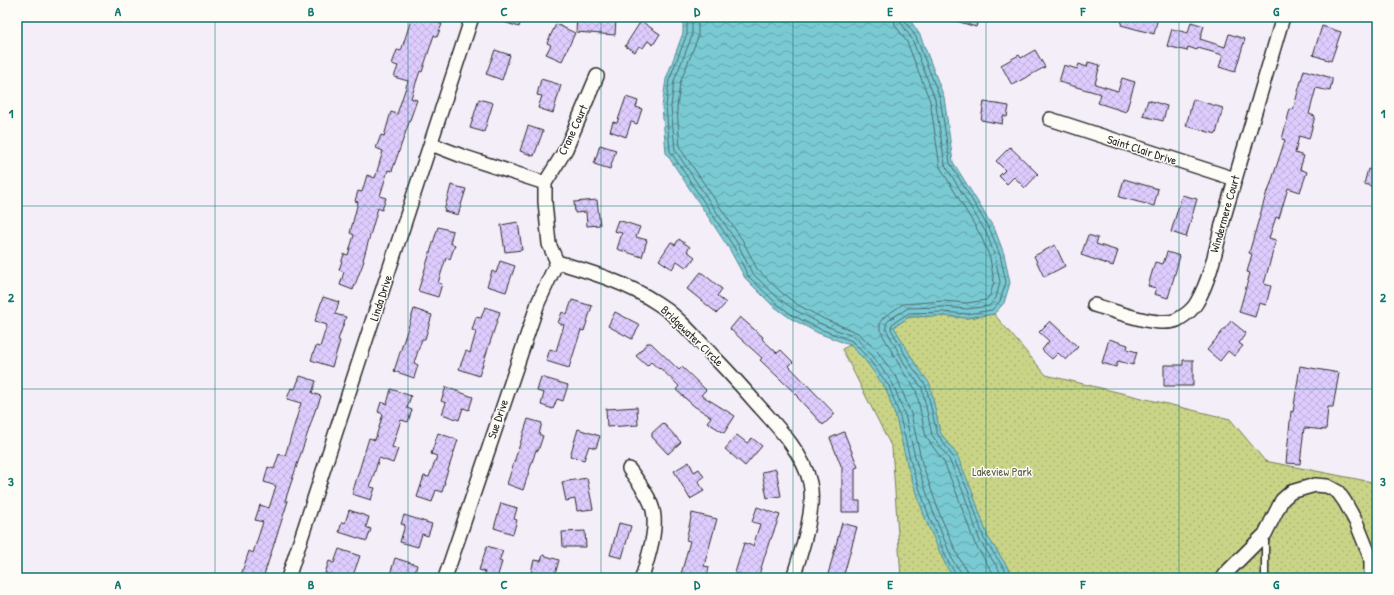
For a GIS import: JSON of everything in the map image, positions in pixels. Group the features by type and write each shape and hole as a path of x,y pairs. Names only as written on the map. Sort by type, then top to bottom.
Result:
{"street":[{"name":"Linda Drive","path":"288,578 472,17"},
{"name":"Windermere Court","path":"1094,305 1149,321 1163,322 1176,320 1188,313 1197,304 1207,280 1282,17"},
{"name":"Crane Court","path":"545,183 566,149 597,76"},
{"name":"Saint Clair Drive","path":"1050,119 1235,179"},
{"path":"431,144 462,156 545,183 545,202 549,244 556,262"},
{"name":"Sue Drive","path":"445,578 538,302 556,262"},
{"name":"Bridgewater Circle","path":"556,262 624,284 657,302 677,318 730,373 781,431 802,462 811,485 811,509 793,578"},
{"path":"629,469 652,505 654,518 652,542 642,578"},
{"path":"1223,578 1265,534 1282,500 1291,492 1315,485 1327,486 1338,492 1345,502 1357,524 1371,558 1371,578"}],"lane":[{"path":"1265,534 1265,578"}],"green space":[{"name":"Lakeview Park","path":"994,314 1046,375 1230,419 1265,461 1377,483 1377,578 901,578 892,448 842,349 894,327 909,317 943,316 967,318"}],"water":[{"path":"683,17 908,17 920,35 944,97 953,162 995,230 1004,254 1010,283 1004,303 994,314 967,318 943,316 909,317 894,327 915,363 930,384 940,432 957,455 972,491 988,537 1007,566 1012,578 954,578 946,566 926,521 908,468 896,418 886,389 865,360 850,345 818,333 790,318 772,305 745,278 730,250 666,153 662,107 666,79 683,33"}],"building":[{"path":"412,17 421,17 442,24 437,37 434,35 422,72 420,71 411,98 417,100 392,171 388,170 380,196 386,198 382,210 378,208 363,260 364,261 353,290 340,285 344,272 339,270 344,254 348,255 354,235 350,233 358,202 355,201 358,191 362,192 367,175 375,178 383,151 376,148 381,135 384,136 391,112 397,114 408,81 394,77 398,66 392,64 397,50 401,51"},
{"path":"496,17 522,17 519,27 495,19"},
{"path":"577,17 616,19 615,35 576,32"},
{"path":"950,17 979,17 976,27 950,19"},
{"path":"1123,17 1158,17 1154,34 1121,25"},
{"path":"641,21 660,34 653,45 648,41 643,48 639,46 635,52 625,46"},
{"path":"1191,22 1204,26 1200,39 1225,47 1229,34 1245,39 1235,72 1219,67 1223,55 1198,48 1197,50 1188,47 1187,51 1167,46 1172,29 1188,33"},
{"path":"556,24 575,33 562,61 546,54 551,45 547,43"},
{"path":"1322,26 1341,32 1331,61 1313,55"},
{"path":"495,50 510,55 502,80 486,74"},
{"path":"1035,50 1045,67 1012,85 1001,65 1019,55 1021,58"},
{"path":"1088,62 1100,65 1095,84 1118,91 1122,78 1135,82 1126,112 1098,103 1101,94 1059,82 1064,65 1077,69 1079,64 1087,67"},
{"path":"1304,70 1332,78 1332,81 1330,91 1316,88 1309,114 1315,116 1309,139 1299,136 1295,153 1304,156 1300,169 1307,172 1300,192 1288,188 1279,218 1276,217 1269,238 1276,240 1264,284 1271,286 1266,305 1259,303 1255,317 1239,312 1250,273 1247,272 1252,254 1249,253 1267,191 1268,192 1285,140 1282,139 1290,109 1293,110"},
{"path":"541,79 561,85 553,113 538,108 542,96 537,95"},
{"path":"626,97 638,101 636,107 642,109 637,124 631,122 626,137 610,131 613,122 617,123"},
{"path":"479,99 493,103 484,132 470,128"},
{"path":"1193,99 1223,108 1216,134 1186,126"},
{"path":"1148,100 1167,106 1163,121 1143,116"},
{"path":"984,102 1009,106 1007,117 1003,116 1002,124 981,120"},
{"path":"528,126 543,131 534,156 520,151"},
{"path":"600,145 616,150 610,169 594,164"},
{"path":"1010,147 1038,174 1025,188 1014,177 1007,184 999,176 1005,170 996,161"},
{"path":"1368,169 1377,172 1377,188 1364,184"},
{"path":"1124,179 1158,189 1154,206 1119,197"},
{"path":"451,185 466,189 458,215 444,211"},
{"path":"1182,195 1197,199 1186,237 1171,232"},
{"path":"597,200 600,225 587,226 586,212 575,213 574,202"},
{"path":"618,220 640,227 636,237 647,240 642,257 617,249 622,233 614,231"},
{"path":"518,222 522,250 505,252 501,225"},
{"path":"438,227 453,231 450,243 455,245 450,259 446,258 438,283 442,284 438,297 418,291"},
{"path":"1088,235 1098,238 1096,244 1118,251 1113,266 1081,255"},
{"path":"679,239 690,247 687,251 695,257 687,268 677,261 672,269 659,260 671,242 675,245"},
{"path":"1055,245 1065,266 1044,277 1034,256"},
{"path":"1167,252 1180,256 1168,298 1154,294 1156,288 1148,286 1155,262 1163,264"},
{"path":"500,261 515,266 506,292 487,286 492,271 496,273"},
{"path":"701,272 722,289 717,296 726,303 717,313 687,289"},
{"path":"323,297 339,302 335,314 346,317 338,340 340,341 332,367 311,360 316,346 320,347 327,325 315,321"},
{"path":"572,300 592,306 584,331 581,330 569,368 546,361 550,349 556,351 564,325 558,323 562,312 567,314"},
{"path":"485,307 500,312 479,376 459,369 466,351 470,353 476,332 472,330 476,317 481,318"},
{"path":"414,309 432,315 425,339 422,339 414,363 418,365 414,378 394,371"},
{"path":"615,312 640,325 632,339 608,326"},
{"path":"740,317 763,337 762,339 777,353 781,350 793,362 789,366 835,414 823,425 797,397 798,396 760,360 762,358 730,329"},
{"path":"1050,321 1078,347 1066,360 1058,353 1052,359 1042,350 1049,341 1039,332"},
{"path":"1231,321 1246,333 1239,343 1243,346 1234,356 1228,351 1220,361 1207,350"},
{"path":"1109,339 1128,345 1127,349 1137,352 1133,365 1118,361 1116,367 1102,363"},
{"path":"647,343 651,343 679,370 682,367 706,390 701,395 735,416 724,433 707,422 711,417 694,406 676,390 679,386 660,368 659,369 651,362 647,366 636,356"},
{"path":"1183,360 1193,360 1193,386 1164,386 1164,365 1183,365"},
{"path":"1300,366 1339,373 1333,407 1328,407 1326,430 1304,428 1300,464 1286,463 1291,411 1293,412"},
{"path":"300,376 316,381 312,393 321,396 285,501 288,501 263,578 240,578 249,551 253,553 263,522 255,520 260,505 269,508 276,486 264,482 268,467 274,469 279,454 285,456 301,403 287,399 291,388 295,389"},
{"path":"541,377 568,385 563,401 557,399 553,409 541,405 544,393 537,391"},
{"path":"446,387 473,397 469,410 463,408 459,420 442,414 446,403 441,401"},
{"path":"391,389 411,396 407,408 412,410 408,422 401,420 392,447 398,449 393,463 379,458 370,487 375,488 371,500 352,494 369,438 375,440 383,414 378,412 381,402 387,404"},
{"path":"637,407 638,425 607,427 606,409"},
{"path":"528,419 542,423 539,434 543,436 538,451 536,450 523,490 507,484"},
{"path":"663,423 681,442 668,454 652,437 652,433"},
{"path":"578,429 600,436 596,448 589,446 584,460 570,456"},
{"path":"844,432 858,467 855,468 855,501 860,501 860,512 842,512 842,468 830,438"},
{"path":"438,433 458,440 442,492 436,490 432,502 417,497 424,476 429,477 437,456 431,454"},
{"path":"737,435 747,443 752,438 762,446 745,466 725,449"},
{"path":"689,462 694,472 699,469 704,477 698,481 704,491 690,499 674,471"},
{"path":"776,469 781,496 767,498 762,472"},
{"path":"587,478 593,509 577,511 575,499 566,501 562,482"},
{"path":"501,503 517,508 514,519 517,520 513,534 494,528"},
{"path":"757,507 780,515 770,539 758,578 753,578 735,573 744,543 753,546 760,524 752,522"},
{"path":"349,510 369,517 366,527 371,529 367,541 339,532 342,522 345,523"},
{"path":"692,513 717,519 704,566 709,567 707,577 701,576 700,578 680,578 690,541 686,540"},
{"path":"404,515 432,524 428,536 422,534 418,547 400,542 405,525 401,524"},
{"path":"619,523 631,526 622,558 610,555"},
{"path":"842,523 857,527 843,578 827,578"},
{"path":"585,531 586,547 563,547 562,532"},
{"path":"487,546 503,551 499,561 502,562 497,578 483,578 485,572 479,570"},
{"path":"339,549 360,556 352,578 341,578 325,573 329,561 334,563"},
{"path":"543,555 559,560 554,578 535,578 537,574 531,572 534,560 541,561"},
{"path":"395,558 417,565 414,577 409,575 408,578 389,578"}]}
